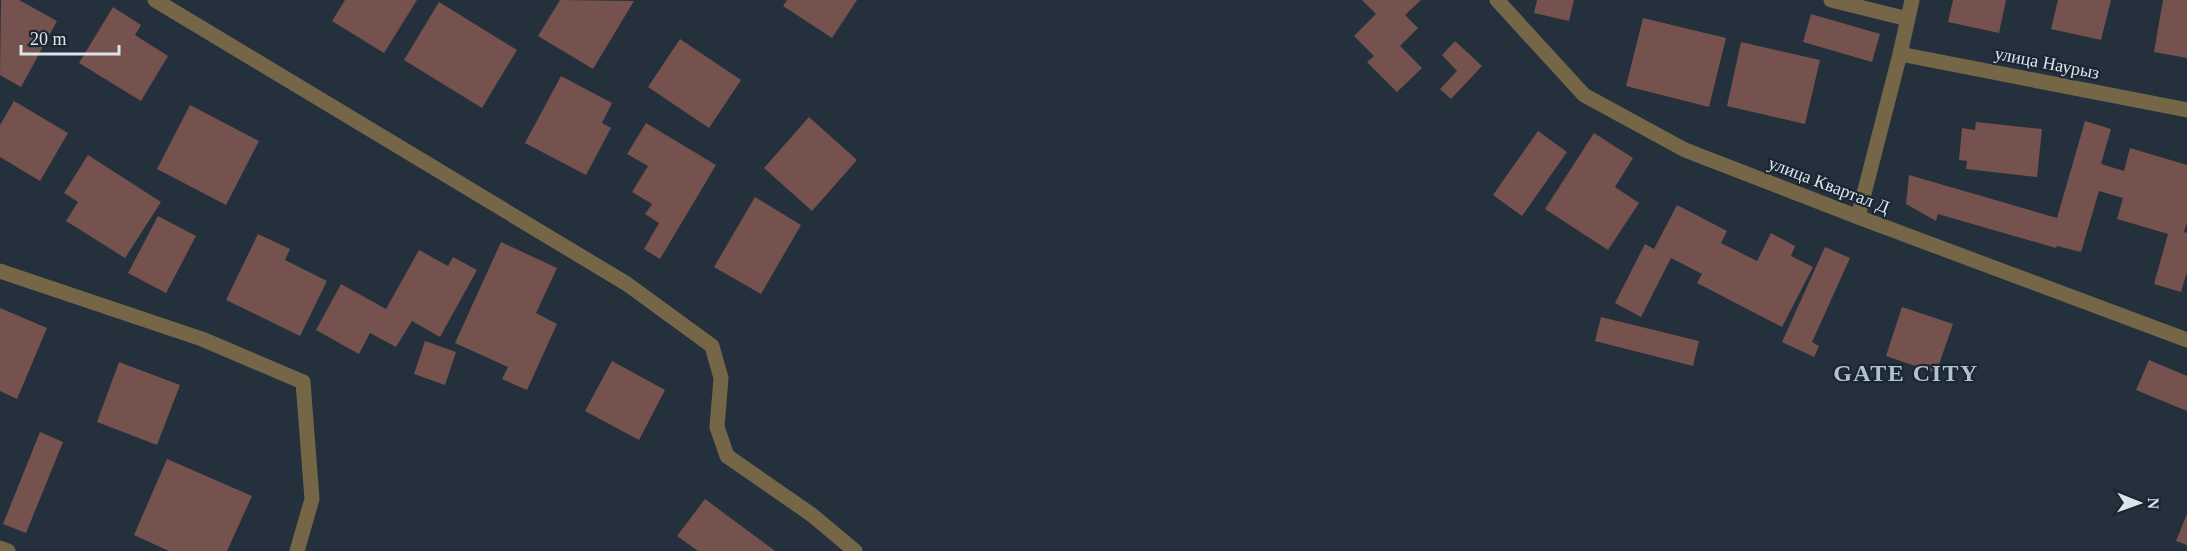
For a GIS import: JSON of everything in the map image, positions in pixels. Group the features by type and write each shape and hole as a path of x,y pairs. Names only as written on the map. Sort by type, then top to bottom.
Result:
{"street":[{"path":"155,0 627,284 712,346 721,378 717,427 727,456 812,515 855,551"},
{"name":"улица Квартал Д","path":"1497,0 1584,95 1685,150 2187,340"},
{"path":"1831,0 1908,19"},
{"path":"1858,217 1912,0"},
{"name":"улица Наурыз","path":"1900,54 2187,110"},
{"path":"0,271 202,339 303,382 312,499 297,551"},
{"path":"0,548 8,551"}],"building":[{"path":"1,0 19,0 57,21 21,87 0,75"},
{"path":"345,0 417,0 384,53 332,21"},
{"path":"560,0 634,1 593,69 538,36"},
{"path":"787,0 857,0 832,38 783,6"},
{"path":"1362,0 1421,0 1405,15 1418,28 1400,46 1422,68 1397,92 1367,62 1374,56 1354,36 1376,14"},
{"path":"1537,0 1574,0 1569,21 1534,13"},
{"path":"1953,0 2006,0 1999,33 1948,22"},
{"path":"2058,0 2111,0 2101,40 2051,29"},
{"path":"2163,0 2187,0 2187,58 2154,52"},
{"path":"439,2 517,50 482,108 404,60"},
{"path":"113,7 141,25 135,35 168,56 141,101 79,63"},
{"path":"1811,14 1880,34 1872,62 1803,42"},
{"path":"1643,18 1726,38 1709,107 1626,86"},
{"path":"680,39 741,80 709,128 648,87"},
{"path":"1455,41 1482,66 1451,99 1440,89 1457,71 1442,55"},
{"path":"1741,42 1820,60 1805,124 1727,106"},
{"path":"561,76 612,103 602,123 611,128 586,175 525,143"},
{"path":"14,101 68,133 40,181 0,157 0,125"},
{"path":"190,105 259,141 226,205 157,169"},
{"path":"809,117 857,160 812,211 764,168"},
{"path":"2085,121 2111,129 2101,164 2124,171 2130,148 2187,165 2187,222 2184,232 2187,233 2187,272 2181,292 2154,284 2168,234 2117,219 2123,198 2099,191 2081,252 2057,246 2056,248 1938,214 1936,221 1906,204 1909,175 2057,218"},
{"path":"1976,122 2042,129 2037,177 1966,169 1967,161 1959,160 1962,128 1975,130"},
{"path":"646,123 716,165 660,259 644,249 659,223 645,214 652,204 632,192 648,166 627,154"},
{"path":"1538,131 1567,152 1522,216 1493,195"},
{"path":"1594,133 1633,158 1615,187 1639,203 1608,250 1545,209"},
{"path":"88,155 161,202 125,258 66,221 78,202 64,193"},
{"path":"755,197 801,225 761,294 714,267"},
{"path":"1677,205 1727,231 1721,243 1757,261 1771,233 1795,246 1791,256 1813,267 1782,327 1697,283 1702,274 1671,258 1641,317 1615,303 1645,244 1654,249"},
{"path":"158,216 196,236 166,293 128,273"},
{"path":"258,234 290,249 285,260 327,281 300,336 226,300"},
{"path":"501,242 557,268 536,313 557,324 527,390 502,379 508,367 455,343"},
{"path":"1825,247 1850,258 1812,342 1819,346 1814,357 1782,342"},
{"path":"419,250 448,266 453,257 477,270 440,337 412,321 396,347 370,333 359,354 316,330 341,284 386,309"},
{"path":"1902,307 1953,324 1936,373 1886,356"},
{"path":"0,308 47,328 17,399 0,391"},
{"path":"1601,317 1699,341 1693,366 1595,341"},
{"path":"425,341 456,352 445,385 414,374"},
{"path":"2149,360 2187,376 2187,411 2136,390"},
{"path":"612,361 665,390 639,440 585,411"},
{"path":"119,362 180,385 157,445 97,422"},
{"path":"40,432 63,442 26,533 3,524"},
{"path":"167,459 252,496 227,551 169,551 134,535"},
{"path":"705,499 775,551 698,551 677,536"},
{"path":"2187,514 2187,545 2176,541"}],"district":[{"name":"GATE CITY","path":"1906,373"}]}
